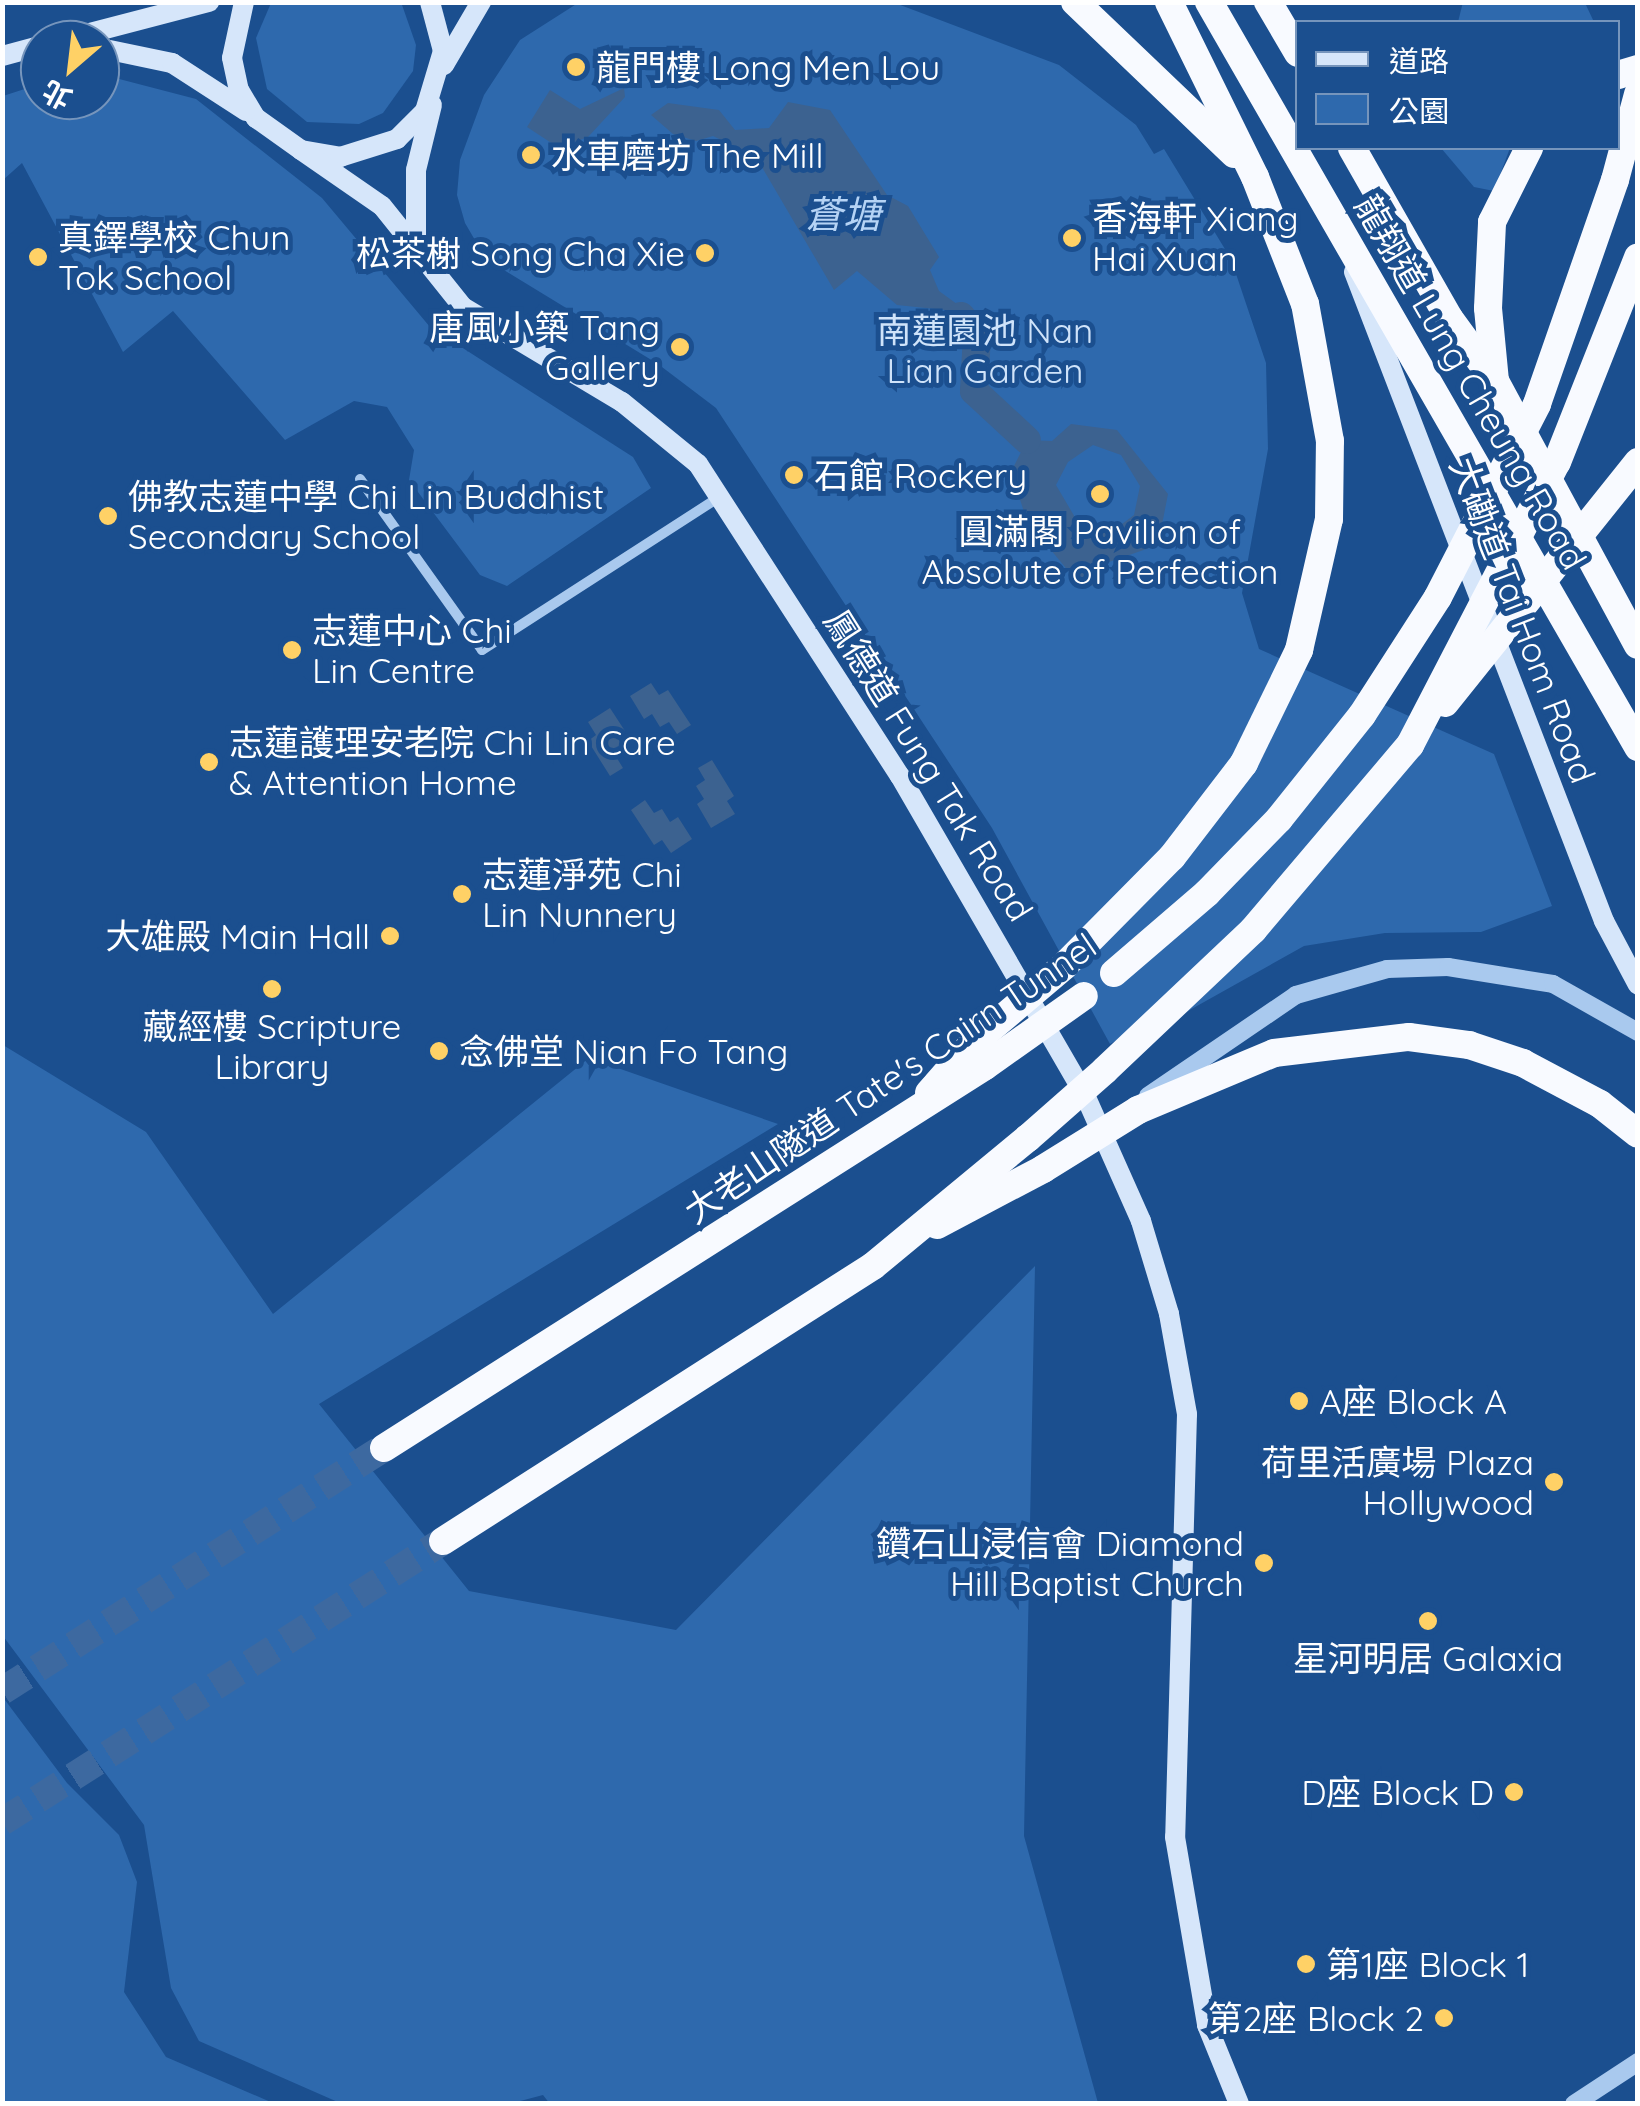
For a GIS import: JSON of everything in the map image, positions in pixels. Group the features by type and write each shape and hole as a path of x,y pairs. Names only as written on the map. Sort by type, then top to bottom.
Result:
{"highway":[{"path":"1075,2 1256,177"},
{"path":"978,1056 1115,918 1226,789 1290,676 1326,547 1332,467 1321,368 1305,304 1256,177 1170,2"},
{"name":"龍翔道 Lung Cheung Road","path":"1209,2 1638,746"},
{"path":"1268,2 1295,48"},
{"name":"大老山隧道 Tate's Cairn Tunnel","path":"384,1448 905,1120 978,1056 1114,974 1207,893 1280,819 1370,702 1467,546 1537,404 1615,180 1638,94"},
{"name":"龍翔道 Lung Cheung Road","path":"1353,150 1448,318 1495,381 1638,646"},
{"path":"1495,381 1488,308 1492,222 1528,150"},
{"path":"1410,745 1535,509 1638,257"},
{"path":"443,1541 922,1231 1028,1138 1228,956 1536,596 1638,462"},
{"path":"922,1231 1004,1194 1138,1110 1224,1070 1290,1048 1376,1038 1439,1040 1502,1055 1575,1088 1638,1134"}],"main road":[{"path":"120,25 209,2"},
{"path":"244,2 232,58 239,90 256,118"},
{"path":"430,2 440,31 441,71"},
{"path":"416,246 416,170 434,93 441,71 481,2"},
{"name":"鳳德道 Fung Tak Road","path":"120,52 172,63 354,182 416,246 463,307 664,432 720,496 925,817 1059,1044 1142,1221 1169,1314 1186,1414 1175,1837 1206,2025 1239,2104"},
{"path":"300,150 340,157 379,148 412,126 434,93"},
{"name":"大磡道 Tai Hom Road","path":"1334,218 1604,921 1638,985"}],"street":[{"path":"360,480 482,650 720,496"},
{"path":"1099,1126 1296,996 1387,969 1448,967 1553,984 1638,1032"},
{"path":"1574,2104 1638,2062"}],"green space":[{"path":"401,2 416,45 413,71 383,113 359,124 307,122 267,89 256,38 271,3"},
{"path":"1463,2 1585,3 1593,20 1458,20"},
{"name":"南蓮園池 Nan Lian Garden","path":"578,3 895,3 1059,65 1136,125 1154,154 1164,149 1231,259 1266,363 1268,449 1242,593 1259,649 1494,754 1552,906 1481,932 1385,933 1304,946 1138,1039 1133,1031 1110,1044 992,828 716,408 658,364 486,259 465,223 457,195 460,160 484,95 520,40"},
{"path":"120,79 196,99 322,198 430,327 633,457 651,488 507,586 480,575 409,480 414,450 387,407 354,401 285,440 173,311 123,352 22,163 3,180 3,96 20,90 20,120 120,120"},
{"path":"1443,150 1509,150 1494,191 1474,187"},
{"path":"3,1045 146,1132 273,1314 589,1058 778,1124 319,1404 469,1591 676,1630 1035,1266 1024,1836 1098,2103 550,2104 543,2095 509,2104 340,2103 199,2041 171,1988 144,1825 3,1636"},
{"path":"2,1696 67,1783 119,1835 137,1882 124,1992 166,2057 273,2103 3,2103"}],"water":[{"path":"624,88 625,97 588,137 559,148 527,127 550,90 580,109"},
{"name":"蒼塘","path":"788,102 830,110 887,195 908,206 939,257 930,270 939,291 968,312 956,320 945,310 897,305 857,271 834,290 756,157 713,136 696,141 673,134 651,115 668,103 719,110 735,130 769,128"},
{"path":"1071,424 1117,430 1168,494 1158,545 1109,562 1096,586 1079,584 1027,521 1011,472 1027,440 1052,441","holes":["1093,445 1121,455 1140,486 1134,515 1110,533 1083,531 1056,485 1068,462"]},
{"path":"651,683 659,695 668,690 691,725 677,734 669,722 660,727 652,714 644,719 630,696"},
{"path":"610,708 625,731 617,737 624,749 615,755 623,768 610,776 588,741 596,735 588,722"},
{"path":"712,760 734,796 727,801 735,814 711,828 697,804 704,799 696,786 705,780 698,768"},
{"path":"645,800 654,813 662,809 670,822 678,817 692,839 671,853 662,840 654,845 631,810"}],"waterway":[{"path":"961,316 977,335 974,391 1027,440"}],"tunnel":[{"path":"2,1691 384,1448"},
{"path":"2,1822 443,1541"}],"place":[{"name":"龍門樓 Long Men Lou","path":"576,67"},
{"name":"水車磨坊 The Mill","path":"531,155"},
{"name":"香海軒 Xiang Hai Xuan","path":"1072,238"},
{"name":"松茶榭 Song Cha Xie","path":"705,253"},
{"name":"真鐸學校 Chun Tok School","path":"38,257"},
{"name":"唐風小築 Tang Gallery","path":"680,347"},
{"name":"石館 Rockery","path":"794,475"},
{"name":"圓滿閣 Pavilion of Absolute of Perfection","path":"1100,494"},
{"name":"佛教志蓮中學 Chi Lin Buddhist Secondary School","path":"108,516"},
{"name":"志蓮中心 Chi Lin Centre","path":"292,650"},
{"name":"志蓮護理安老院 Chi Lin Care & Attention Home","path":"209,762"},
{"name":"志蓮淨苑 Chi Lin Nunnery","path":"462,894"},
{"name":"大雄殿 Main Hall","path":"390,936"},
{"name":"藏經樓 Scripture Library","path":"272,989"},
{"name":"念佛堂 Nian Fo Tang","path":"439,1051"},
{"name":"A座 Block A","path":"1299,1401"},
{"name":"荷里活廣場 Plaza Hollywood","path":"1554,1482"},
{"name":"鑽石山浸信會 Diamond Hill Baptist Church","path":"1264,1563"},
{"name":"星河明居 Galaxia","path":"1428,1621"},
{"name":"D座 Block D","path":"1514,1792"},
{"name":"第1座 Block 1","path":"1306,1964"},
{"name":"第2座 Block 2","path":"1444,2018"}]}
